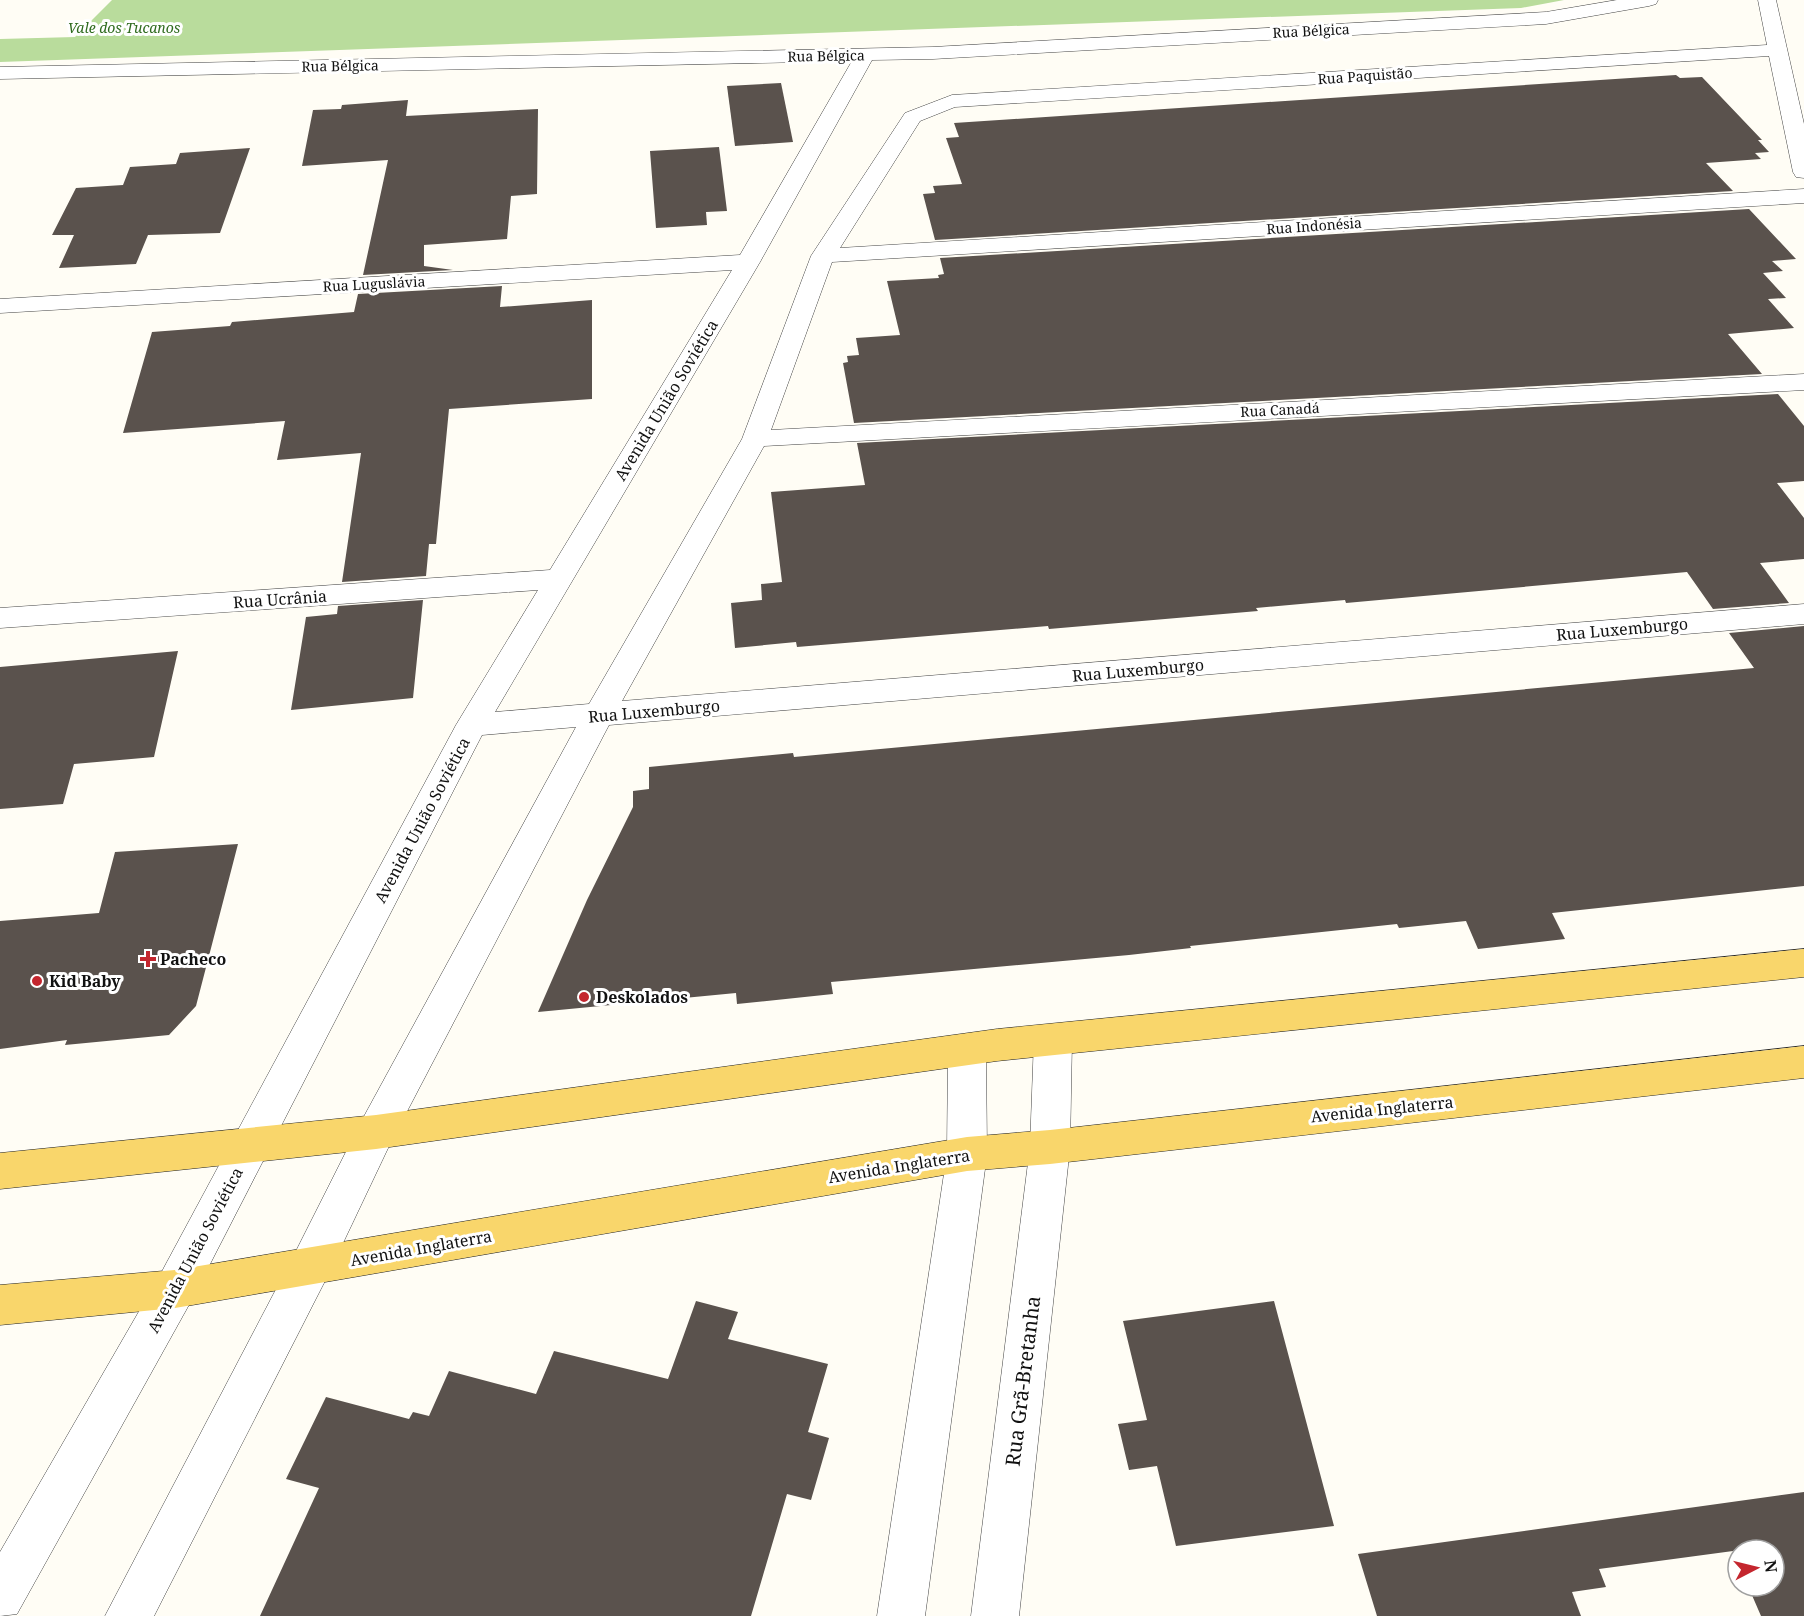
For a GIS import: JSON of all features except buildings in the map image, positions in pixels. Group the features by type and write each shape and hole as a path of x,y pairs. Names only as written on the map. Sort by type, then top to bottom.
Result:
{"main road":[{"path":"0,1171 376,1131 1053,1040 1804,963"},
{"name":"Avenida Inglaterra","path":"0,1305 175,1289 310,1268 968,1154 1050,1147 1804,1062"}],"street":[{"name":"Rua Bélgica","path":"0,73 865,56 1546,18 1649,0"},
{"path":"1767,0 1804,172"},
{"name":"Rua Paquistão","path":"823,256 912,117 952,101 1778,50"},
{"name":"Avenida União Soviética","path":"0,1598 175,1289 472,724 748,262 865,56"},
{"name":"Rua Indonésia","path":"823,256 1804,195"},
{"path":"129,1616 310,1268 376,1131 598,716 755,440 823,256"},
{"name":"Rua Luguslávia","path":"0,306 748,262"},
{"name":"Rua Canadá","path":"755,440 1804,381"},
{"name":"Rua Ucrânia","path":"0,618 559,579"},
{"name":"Rua Luxemburgo","path":"472,724 598,716 1804,614"},
{"name":"Rua Grã-Bretanha","path":"995,1616 1050,1147 1053,1040"},
{"path":"901,1616 968,1154 968,1051"}],"green space":[{"name":"Vale dos Tucanos","path":"112,0 1564,0 1521,8 0,62 0,39 75,37"}],"place":[{"name":"Pacheco","path":"148,959"},
{"name":"Kid Baby","path":"37,981"},
{"name":"Deskolados","path":"584,997"}]}
